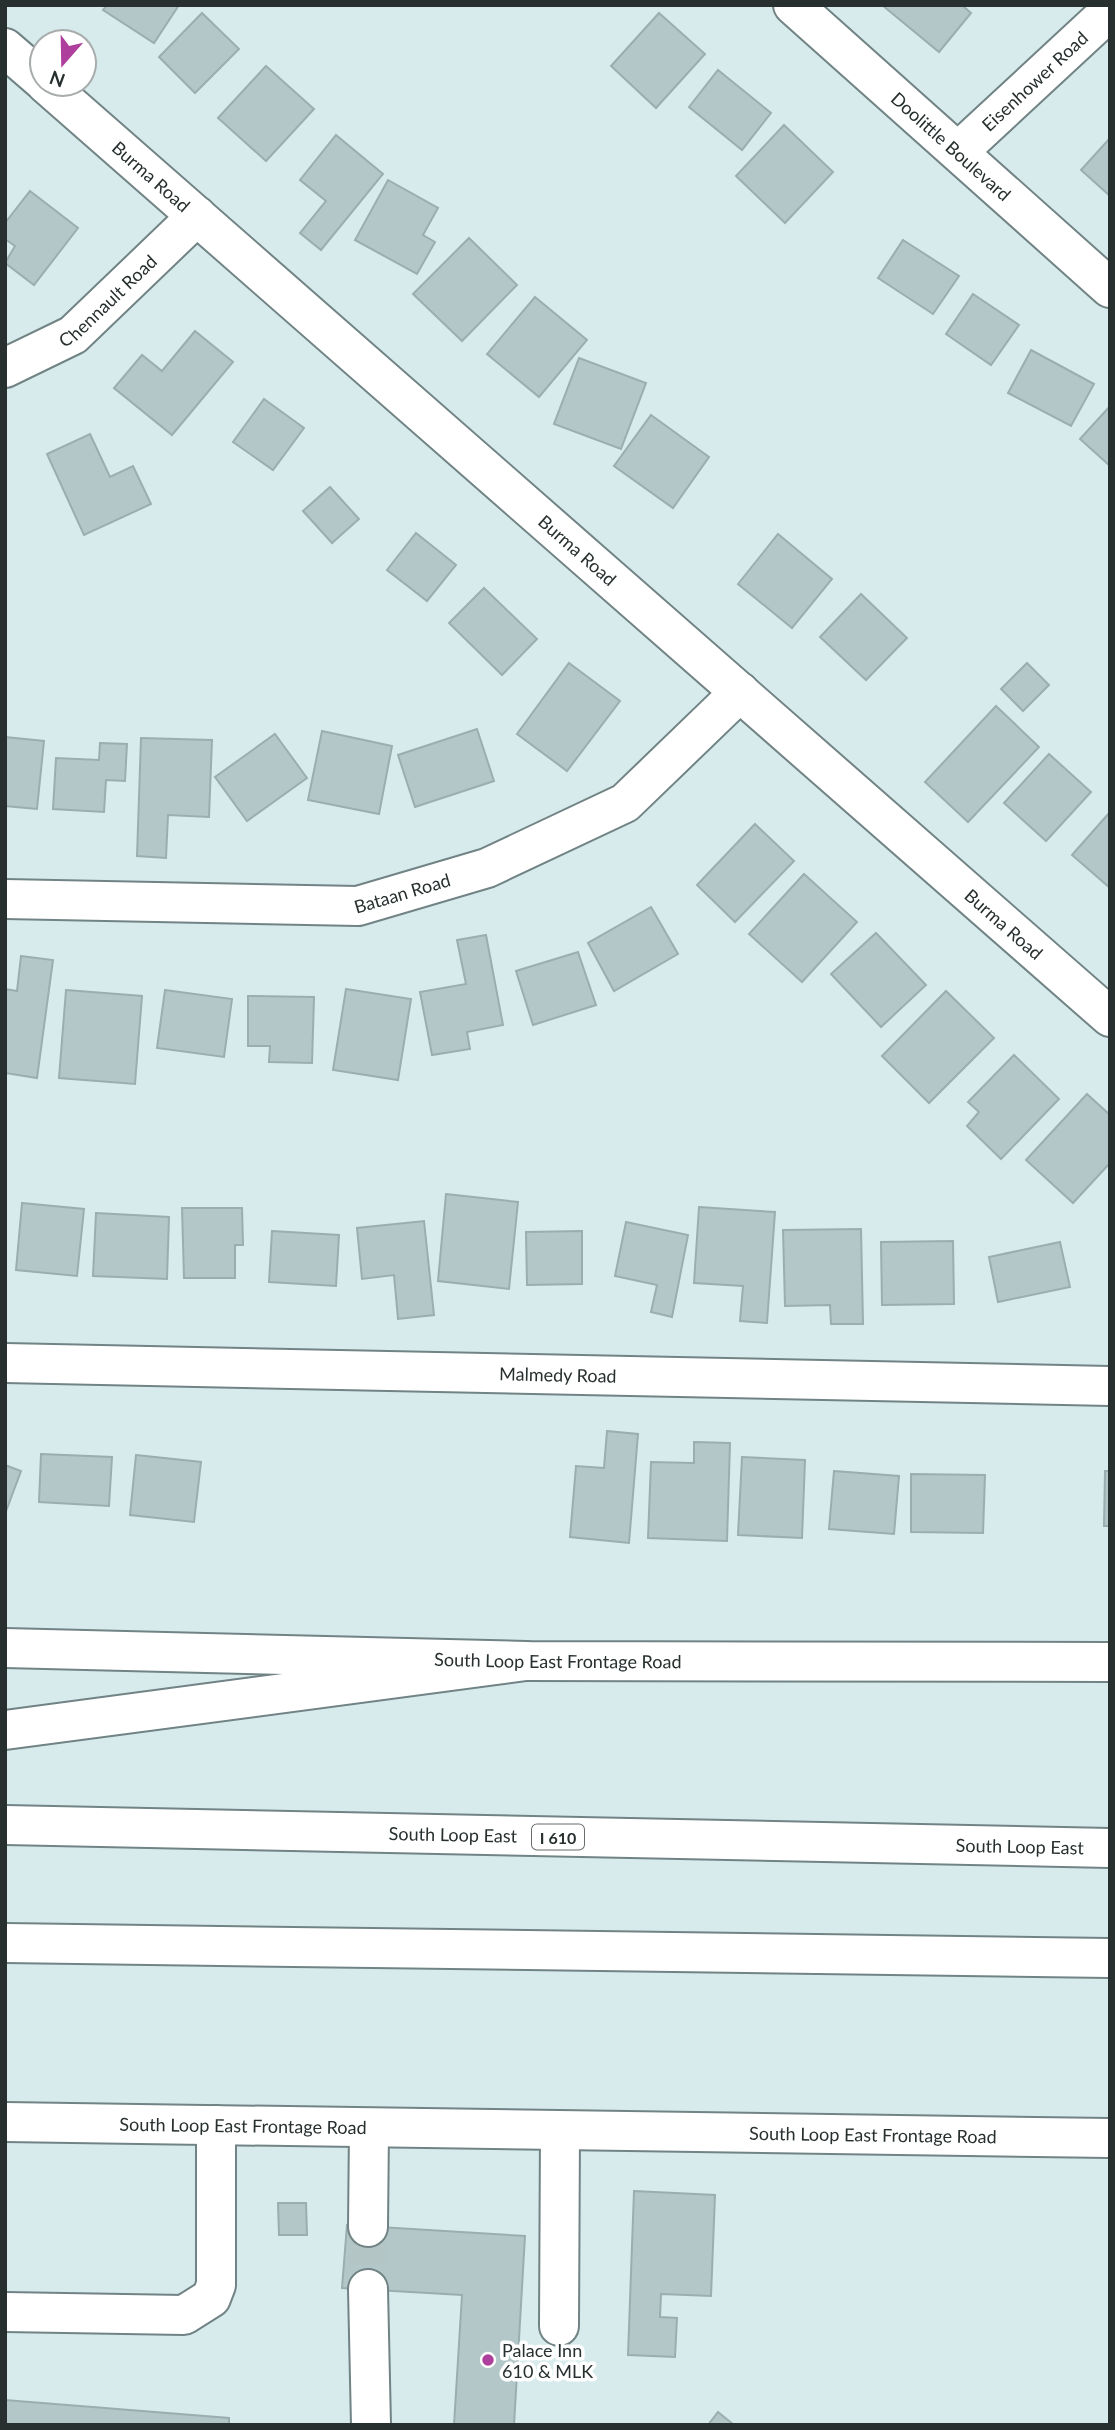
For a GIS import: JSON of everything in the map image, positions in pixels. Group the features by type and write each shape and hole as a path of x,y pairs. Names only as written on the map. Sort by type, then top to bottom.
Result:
{"main road":[{"name":"Doolittle Boulevard","path":"793,5 1110,288"},
{"name":"Eisenhower Road","path":"959,151 1110,11"},
{"path":"5,48 28,68"},
{"name":"Burma Road","path":"62,98 1110,1017"},
{"name":"Chennault Road","path":"5,368 73,335 197,216"},
{"name":"Bataan Road","path":"5,899 358,906 487,868 625,803 740,692"},
{"name":"Malmedy Road","path":"5,1363 1110,1386"},
{"name":"South Loop East Frontage Road","path":"5,1648 526,1661 1110,1662"},
{"path":"5,1730 526,1661"},
{"name":"South Loop East","path":"5,1825 1110,1848"},
{"path":"5,1943 1110,1958"},
{"name":"South Loop East Frontage Road","path":"5,2122 1110,2138"},
{"path":"5,2312 184,2315 211,2298 216,2285 216,2125"},
{"path":"368,2227 369,2128"},
{"path":"559,2326 560,2131"},
{"path":"368,2289 371,2425"}],"building":[{"path":"107,5 179,5 154,43 103,10"},
{"path":"882,5 962,5 971,13 939,52"},
{"path":"202,13 239,49 195,93 159,57"},
{"path":"659,13 705,54 656,108 611,66"},
{"path":"266,66 314,109 266,161 218,118"},
{"path":"718,70 771,113 742,150 689,107"},
{"path":"784,125 833,172 785,223 736,176"},
{"path":"336,135 383,174 321,250 300,233 326,201 300,180"},
{"path":"1110,138 1110,196 1081,170"},
{"path":"388,180 438,208 423,235 435,242 417,274 355,240"},
{"path":"30,191 78,228 34,285 5,263 15,246 5,239 5,223"},
{"path":"469,238 517,285 462,341 413,294"},
{"path":"903,240 959,276 933,314 878,278"},
{"path":"973,294 1019,325 991,365 946,334"},
{"path":"535,297 587,340 539,397 487,354"},
{"path":"195,331 233,362 172,435 114,388 142,355 162,371"},
{"path":"1031,350 1094,384 1071,426 1008,393"},
{"path":"579,358 646,383 621,449 554,424"},
{"path":"264,399 304,428 273,470 233,442"},
{"path":"1110,406 1110,466 1080,439"},
{"path":"651,415 709,457 673,508 614,466"},
{"path":"90,434 110,477 133,466 151,504 84,535 47,454"},
{"path":"330,487 359,519 332,543 303,511"},
{"path":"416,533 456,565 427,601 387,570"},
{"path":"778,534 832,579 792,628 738,584"},
{"path":"484,588 537,639 502,675 449,623"},
{"path":"861,594 907,638 866,680 820,637"},
{"path":"569,663 620,701 567,771 517,734"},
{"path":"1027,663 1049,685 1023,711 1001,689"},
{"path":"996,706 1039,747 968,822 925,782"},
{"path":"477,729 494,781 415,807 398,755"},
{"path":"322,731 392,746 379,814 308,800"},
{"path":"275,734 307,778 247,821 215,777"},
{"path":"5,737 44,741 37,809 5,806"},
{"path":"141,738 212,740 209,817 168,815 166,858 137,856"},
{"path":"100,743 127,744 125,781 106,780 104,812 53,809 56,758 99,760"},
{"path":"1049,754 1091,792 1046,841 1004,803"},
{"path":"1110,812 1110,888 1072,855"},
{"path":"755,824 794,861 735,922 697,885"},
{"path":"804,874 857,922 802,982 749,934"},
{"path":"651,907 678,954 614,991 588,943"},
{"path":"876,933 926,985 881,1027 831,974"},
{"path":"486,935 503,1025 467,1032 470,1049 432,1055 420,992 466,984 457,940"},
{"path":"578,952 596,1005 533,1025 516,971"},
{"path":"21,956 53,960 37,1078 5,1073 5,989 17,991"},
{"path":"346,989 411,999 398,1080 333,1070"},
{"path":"66,990 142,996 135,1084 59,1078"},
{"path":"165,990 232,999 224,1057 157,1048"},
{"path":"946,991 994,1038 929,1103 882,1056"},
{"path":"248,996 314,997 312,1063 269,1062 270,1046 248,1046"},
{"path":"1014,1055 1059,1099 1001,1159 967,1126 979,1112 968,1102"},
{"path":"1087,1094 1110,1115 1110,1163 1073,1203 1026,1160"},
{"path":"446,1194 518,1202 509,1289 438,1281"},
{"path":"22,1203 84,1209 77,1276 16,1270"},
{"path":"699,1207 775,1212 767,1323 740,1321 743,1286 694,1283"},
{"path":"182,1208 242,1208 243,1245 235,1245 235,1278 184,1278"},
{"path":"96,1213 169,1217 167,1279 93,1276"},
{"path":"424,1221 434,1315 398,1319 394,1275 362,1279 357,1228"},
{"path":"626,1222 688,1235 672,1317 651,1312 657,1285 615,1276"},
{"path":"861,1229 863,1324 831,1324 830,1305 785,1306 783,1230"},
{"path":"272,1231 339,1235 336,1286 269,1282"},
{"path":"582,1231 582,1284 527,1285 526,1232"},
{"path":"953,1241 954,1304 882,1305 881,1242"},
{"path":"1060,1242 1070,1287 998,1302 989,1257"},
{"path":"607,1431 638,1434 629,1543 570,1537 576,1466 604,1468"},
{"path":"694,1442 730,1443 727,1541 648,1538 651,1462 694,1463"},
{"path":"41,1454 112,1457 109,1506 39,1502"},
{"path":"136,1455 201,1462 194,1522 130,1515"},
{"path":"742,1457 805,1460 802,1538 738,1535"},
{"path":"5,1465 21,1471 5,1514"},
{"path":"834,1471 899,1476 894,1534 829,1529"},
{"path":"1105,1471 1110,1471 1110,1526 1104,1526"},
{"path":"911,1474 985,1475 983,1533 911,1532"},
{"path":"634,2191 715,2195 711,2296 661,2294 660,2317 677,2318 675,2357 628,2355"},
{"path":"278,2203 306,2203 307,2235 279,2235"},
{"name":"Palace Inn 610 & MLK","path":"347,2225 525,2236 514,2425 454,2425 462,2295 342,2288"},
{"path":"5,2400 229,2418 229,2425 5,2425"},
{"path":"718,2412 734,2425 708,2425"}],"tunnel":[{"path":"368,2227 368,2289"}],"place":[{"name":"Palace Inn 610 & MLK","path":"488,2360"}]}
